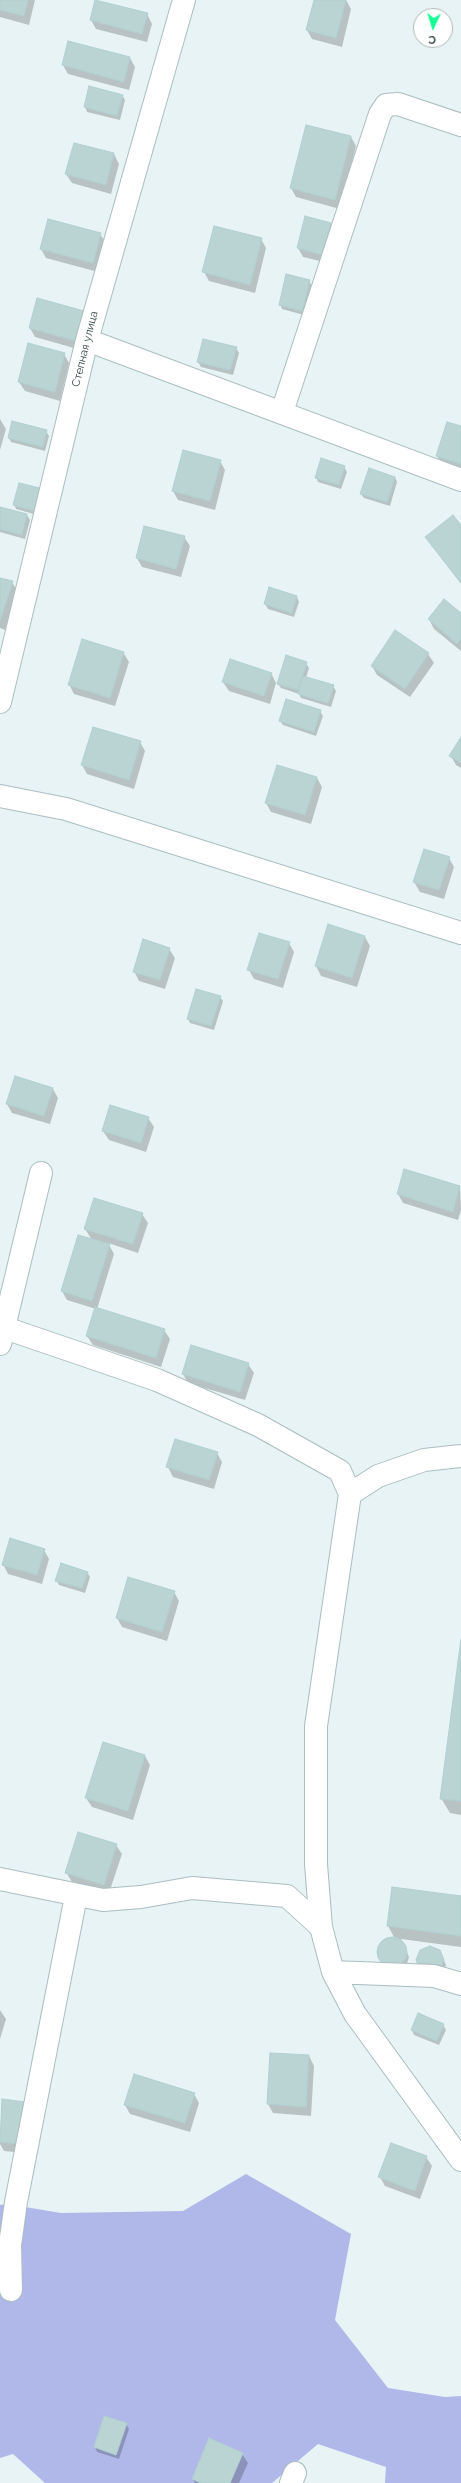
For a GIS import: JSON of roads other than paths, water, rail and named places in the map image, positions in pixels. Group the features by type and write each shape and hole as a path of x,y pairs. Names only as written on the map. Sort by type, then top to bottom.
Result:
{"street":[{"name":"Степная улица","path":"0,702 87,340 184,0"},
{"path":"282,412 380,114 386,105 398,104 461,125"},
{"path":"87,340 461,480"},
{"path":"0,796 66,809 461,933"},
{"path":"41,1173 2,1336 157,1380 258,1425 340,1471 350,1494 316,1726 316,1864 321,1927 334,1972 355,2014 461,2160"},
{"path":"350,1494 378,1476 424,1460 461,1456"},
{"path":"0,1879 76,1896 103,1900 141,1898 192,1888 287,1896 321,1927"},
{"path":"12,2290 10,2245 16,2202 76,1896"},
{"path":"334,1972 434,1976 461,1984"}]}
